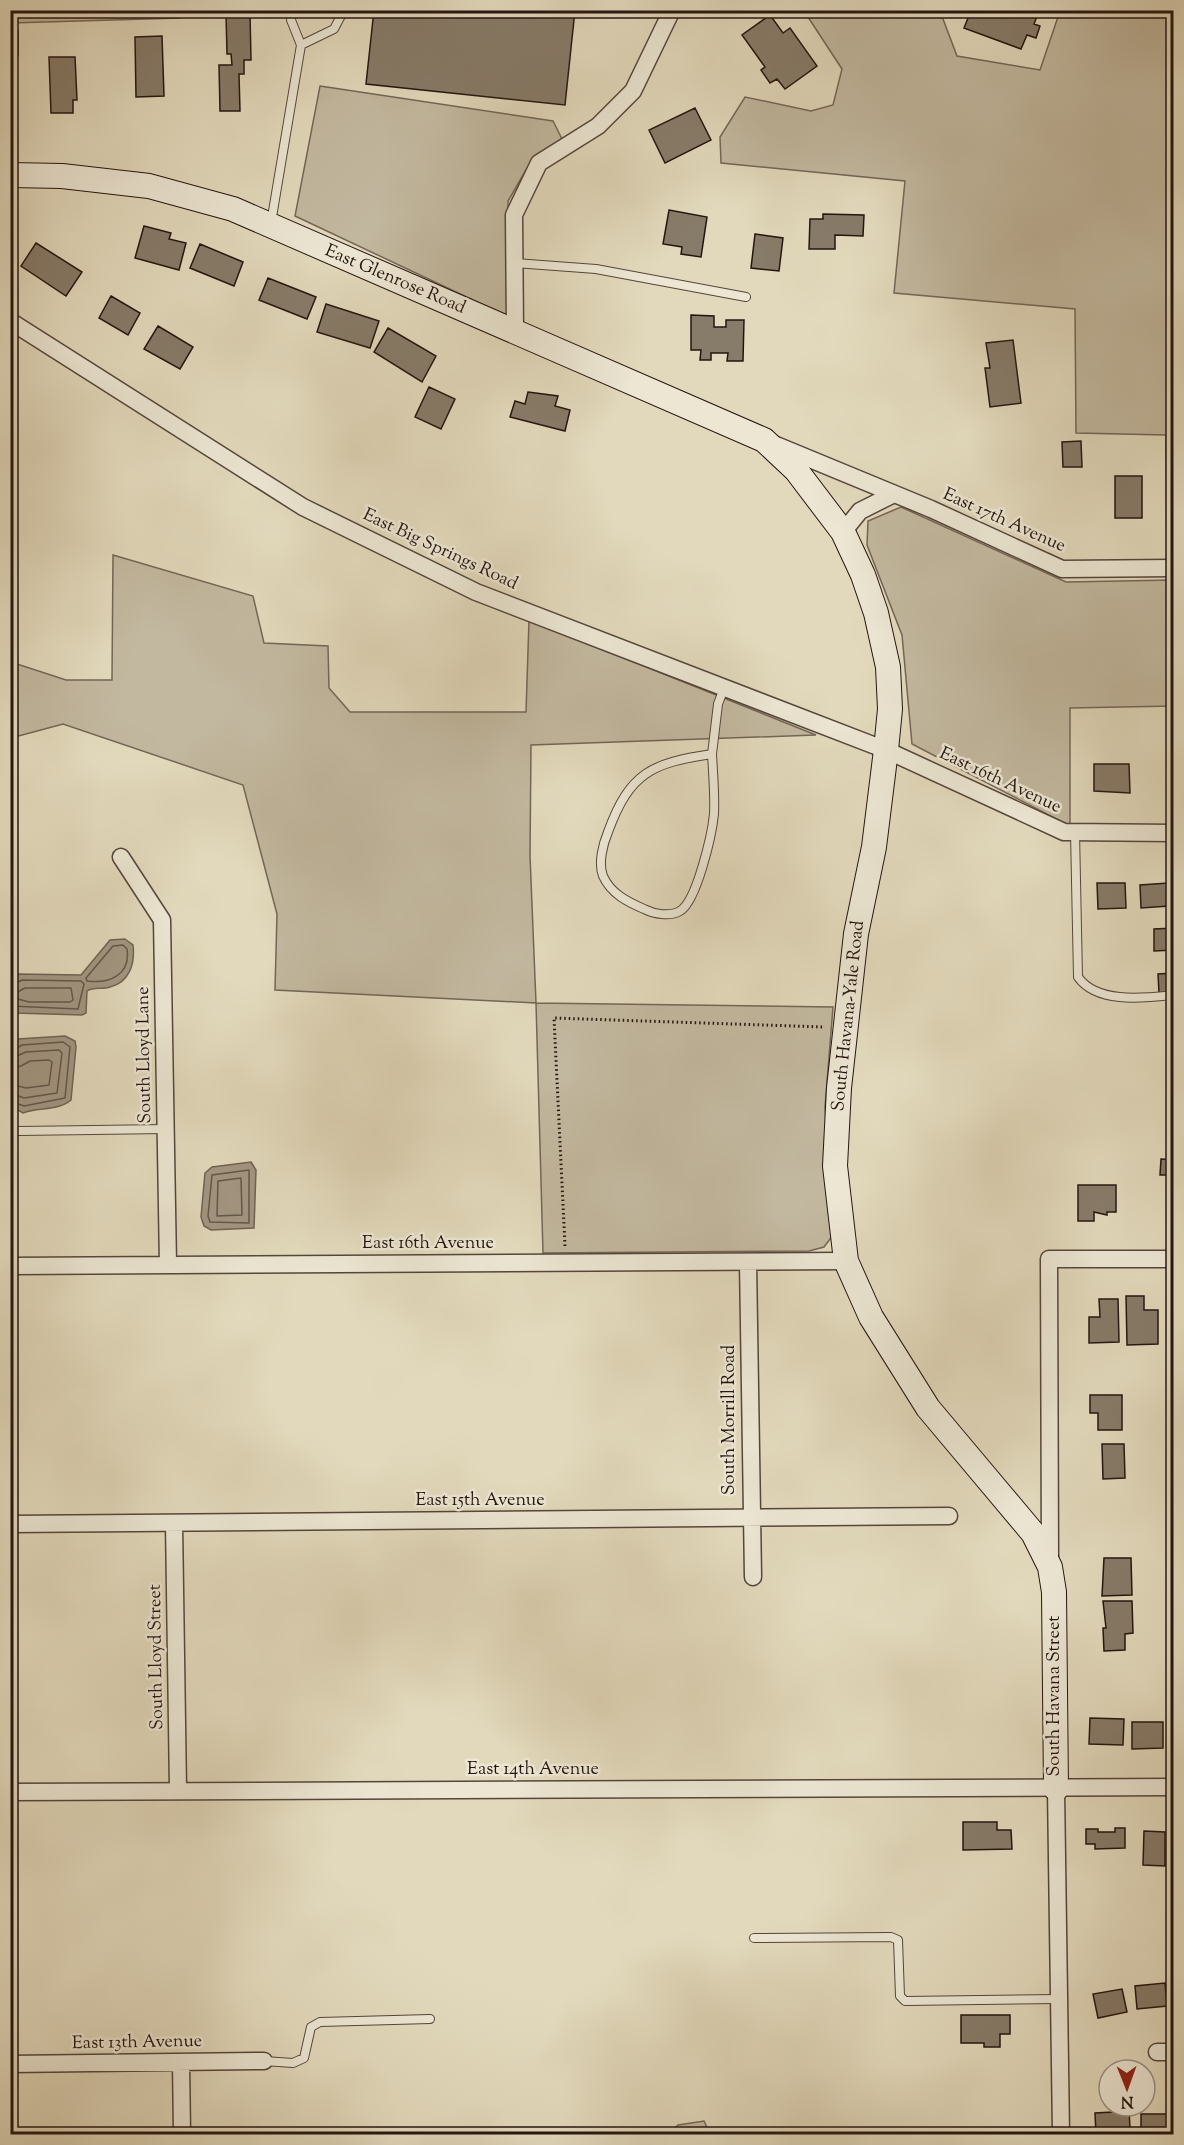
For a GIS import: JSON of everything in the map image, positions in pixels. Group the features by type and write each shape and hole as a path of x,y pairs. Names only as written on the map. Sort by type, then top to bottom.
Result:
{"street":[{"path":"515,332 514,215 539,163 598,126 633,91 672,10"},
{"name":"East Glenrose Road","path":"10,176 62,176 149,186 233,209 764,440"},
{"name":"East Big Springs Road","path":"10,321 303,507 476,592 886,750"},
{"name":"East 17th Avenue","path":"764,440 1062,569 1173,568"},
{"name":"South Havana-Yale Road","path":"764,440 796,470 843,532 863,575 876,613 888,667 890,709 886,750 874,847 856,934 839,1088 835,1166 846,1261 871,1317 928,1407 1033,1533 1050,1567"},
{"path":"843,532 860,511 894,495"},
{"name":"East 16th Avenue","path":"886,750 1064,832 1173,833"},
{"name":"South Lloyd Lane","path":"121,857 162,920 168,1265"},
{"name":"South Havana Street","path":"1060,2134 1054,1592 1050,1567 1049,1259 1173,1259"},
{"name":"East 16th Avenue","path":"10,1266 846,1261"},
{"name":"South Morrill Road","path":"748,1262 750,1519 753,1577"},
{"name":"East 15th Avenue","path":"10,1524 949,1516"},
{"name":"South Lloyd Street","path":"174,1523 178,1790"},
{"name":"East 14th Avenue","path":"10,1792 1056,1790 1173,1787"},
{"name":"East 13th Avenue","path":"10,2064 264,2061"},
{"path":"181,2062 182,2134"}],"lane":[{"path":"271,226 301,45 291,20 292,10"},
{"path":"301,45 334,29 344,10"},
{"path":"515,263 596,269 746,297"},
{"path":"712,754 660,765 634,781 616,809 602,846 602,875 616,895 647,911 669,915 682,910 693,891 706,855 714,813 712,754 718,704 724,688"},
{"path":"1075,832 1078,977 1084,986 1099,992 1149,997 1173,995"},
{"path":"19,1131 165,1129"},
{"path":"754,1938 891,1937 898,1940 900,1996 905,2001 1059,1999"},
{"path":"264,2061 293,2062 304,2058 311,2027 320,2022 430,2019"}],"path":[{"path":"566,1263 554,1018 824,1026 823,1037"}],"shaded area":[{"path":"11,11 180,11 180,18 11,23"},
{"path":"804,11 940,11 957,56 1040,70 1060,11 1173,11 1173,555 1167,555 1166,435 1076,433 1075,309 894,293 905,181 721,163 720,137 745,97 811,111 833,105 842,69"},
{"path":"320,86 553,121 562,139 534,156 508,201 507,316 295,216"},
{"path":"901,507 1066,582 1173,580 1173,706 1070,708 1070,826 912,744 902,635 867,545 868,521"},
{"path":"113,555 253,596 264,643 328,646 329,688 350,712 526,712 529,620 816,735 531,745 530,856 536,1003 275,990 277,914 243,785 63,724 11,738 11,662 66,680 112,680"},
{"path":"536,1003 833,1007 825,1107 833,1235 824,1247 809,1251 543,1253"},
{"path":"704,2121 710,2134 668,2134 678,2125"}],"water":[{"path":"125,939 133,945 130,971 117,984 87,991 86,1013 82,1015 14,1013 11,1009 11,982 18,974 81,975 110,940"},
{"path":"65,1036 75,1041 76,1047 71,1100 60,1106 23,1113 14,1108 11,1101 13,1046 18,1039"},
{"path":"251,1162 256,1170 254,1228 211,1230 204,1226 201,1217 205,1173 212,1167"}],"building":[{"path":"374,10 575,10 565,105 366,84"},
{"path":"966,10 1028,10 1038,14 1034,24 1040,26 1036,38 1027,35 1021,49 964,28 968,18 964,16"},
{"path":"250,13 251,60 244,60 244,74 239,74 240,111 220,111 219,65 232,65 231,54 227,54 226,14"},
{"path":"770,15 783,33 790,28 817,66 785,89 777,79 770,83 761,70 765,67 742,35"},
{"path":"10,30 18,30 18,56 10,56"},
{"path":"162,36 164,96 136,97 135,37"},
{"path":"49,57 75,57 77,100 73,100 73,113 51,113"},
{"path":"695,108 711,140 665,163 649,130"},
{"path":"669,210 707,217 701,257 681,254 682,247 663,244"},
{"path":"823,214 864,215 863,236 835,235 835,249 809,249 810,219 823,219"},
{"path":"144,226 171,233 169,239 186,243 179,270 135,258"},
{"path":"755,234 783,238 779,271 751,268"},
{"path":"36,243 82,272 66,296 21,266"},
{"path":"200,244 243,262 234,286 190,268"},
{"path":"268,278 316,297 307,319 259,300"},
{"path":"111,296 140,313 128,335 99,318"},
{"path":"326,304 379,321 370,348 317,332"},
{"path":"691,315 714,316 714,327 726,327 726,320 744,320 743,361 727,361 728,353 711,353 711,360 700,360 701,350 691,350"},
{"path":"158,326 193,347 180,369 144,349"},
{"path":"388,328 436,356 422,382 374,352"},
{"path":"1013,340 1021,403 990,407 985,368 990,368 986,343"},
{"path":"429,387 455,399 441,429 415,417"},
{"path":"528,392 558,396 555,406 570,410 565,431 510,417 515,401 525,404"},
{"path":"1081,441 1082,467 1063,467 1062,442"},
{"path":"1115,476 1142,476 1142,518 1115,518"},
{"path":"1094,764 1129,764 1130,793 1094,791"},
{"path":"1097,883 1125,883 1126,908 1098,909"},
{"path":"1168,883 1169,906 1141,908 1140,885"},
{"path":"1174,928 1174,950 1154,951 1154,929"},
{"path":"1174,973 1174,993 1159,993 1158,974"},
{"path":"1161,1159 1174,1160 1174,1175 1160,1175"},
{"path":"1078,1185 1116,1185 1116,1212 1107,1212 1107,1215 1094,1212 1094,1221 1078,1221"},
{"path":"1126,1296 1144,1296 1144,1310 1158,1310 1158,1344 1127,1345"},
{"path":"1099,1299 1118,1299 1119,1342 1089,1343 1089,1317 1100,1317"},
{"path":"1167,1310 1174,1310 1174,1338 1168,1338"},
{"path":"1090,1395 1122,1395 1122,1430 1098,1430 1098,1413 1090,1413"},
{"path":"1102,1444 1124,1444 1125,1478 1103,1479"},
{"path":"1168,1445 1174,1445 1174,1467 1168,1467"},
{"path":"1104,1558 1131,1558 1132,1595 1102,1596"},
{"path":"1168,1558 1174,1558 1174,1596 1168,1596"},
{"path":"1103,1601 1132,1601 1133,1633 1125,1634 1125,1650 1104,1651 1103,1628 1106,1628"},
{"path":"1090,1718 1124,1719 1123,1745 1089,1744"},
{"path":"1132,1722 1163,1722 1163,1748 1132,1749"},
{"path":"1171,1722 1174,1722 1174,1748 1171,1748"},
{"path":"963,1822 997,1822 997,1830 1011,1830 1012,1849 963,1850"},
{"path":"1115,1828 1125,1828 1125,1848 1095,1849 1095,1844 1086,1844 1086,1829 1115,1832"},
{"path":"1144,1831 1165,1832 1165,1866 1143,1865"},
{"path":"1165,1983 1167,2006 1137,2009 1135,1986"},
{"path":"1122,1989 1127,2012 1098,2018 1093,1994"},
{"path":"961,2015 1010,2015 1010,2034 1000,2034 1000,2047 984,2047 984,2043 961,2043"},
{"path":"1095,2113 1097,2113 1097,2118 1130,2118 1130,2129 1126,2129 1127,2134 1096,2134"},
{"path":"1157,2114 1170,2114 1170,2134 1141,2134 1141,2118 1157,2118"}]}
